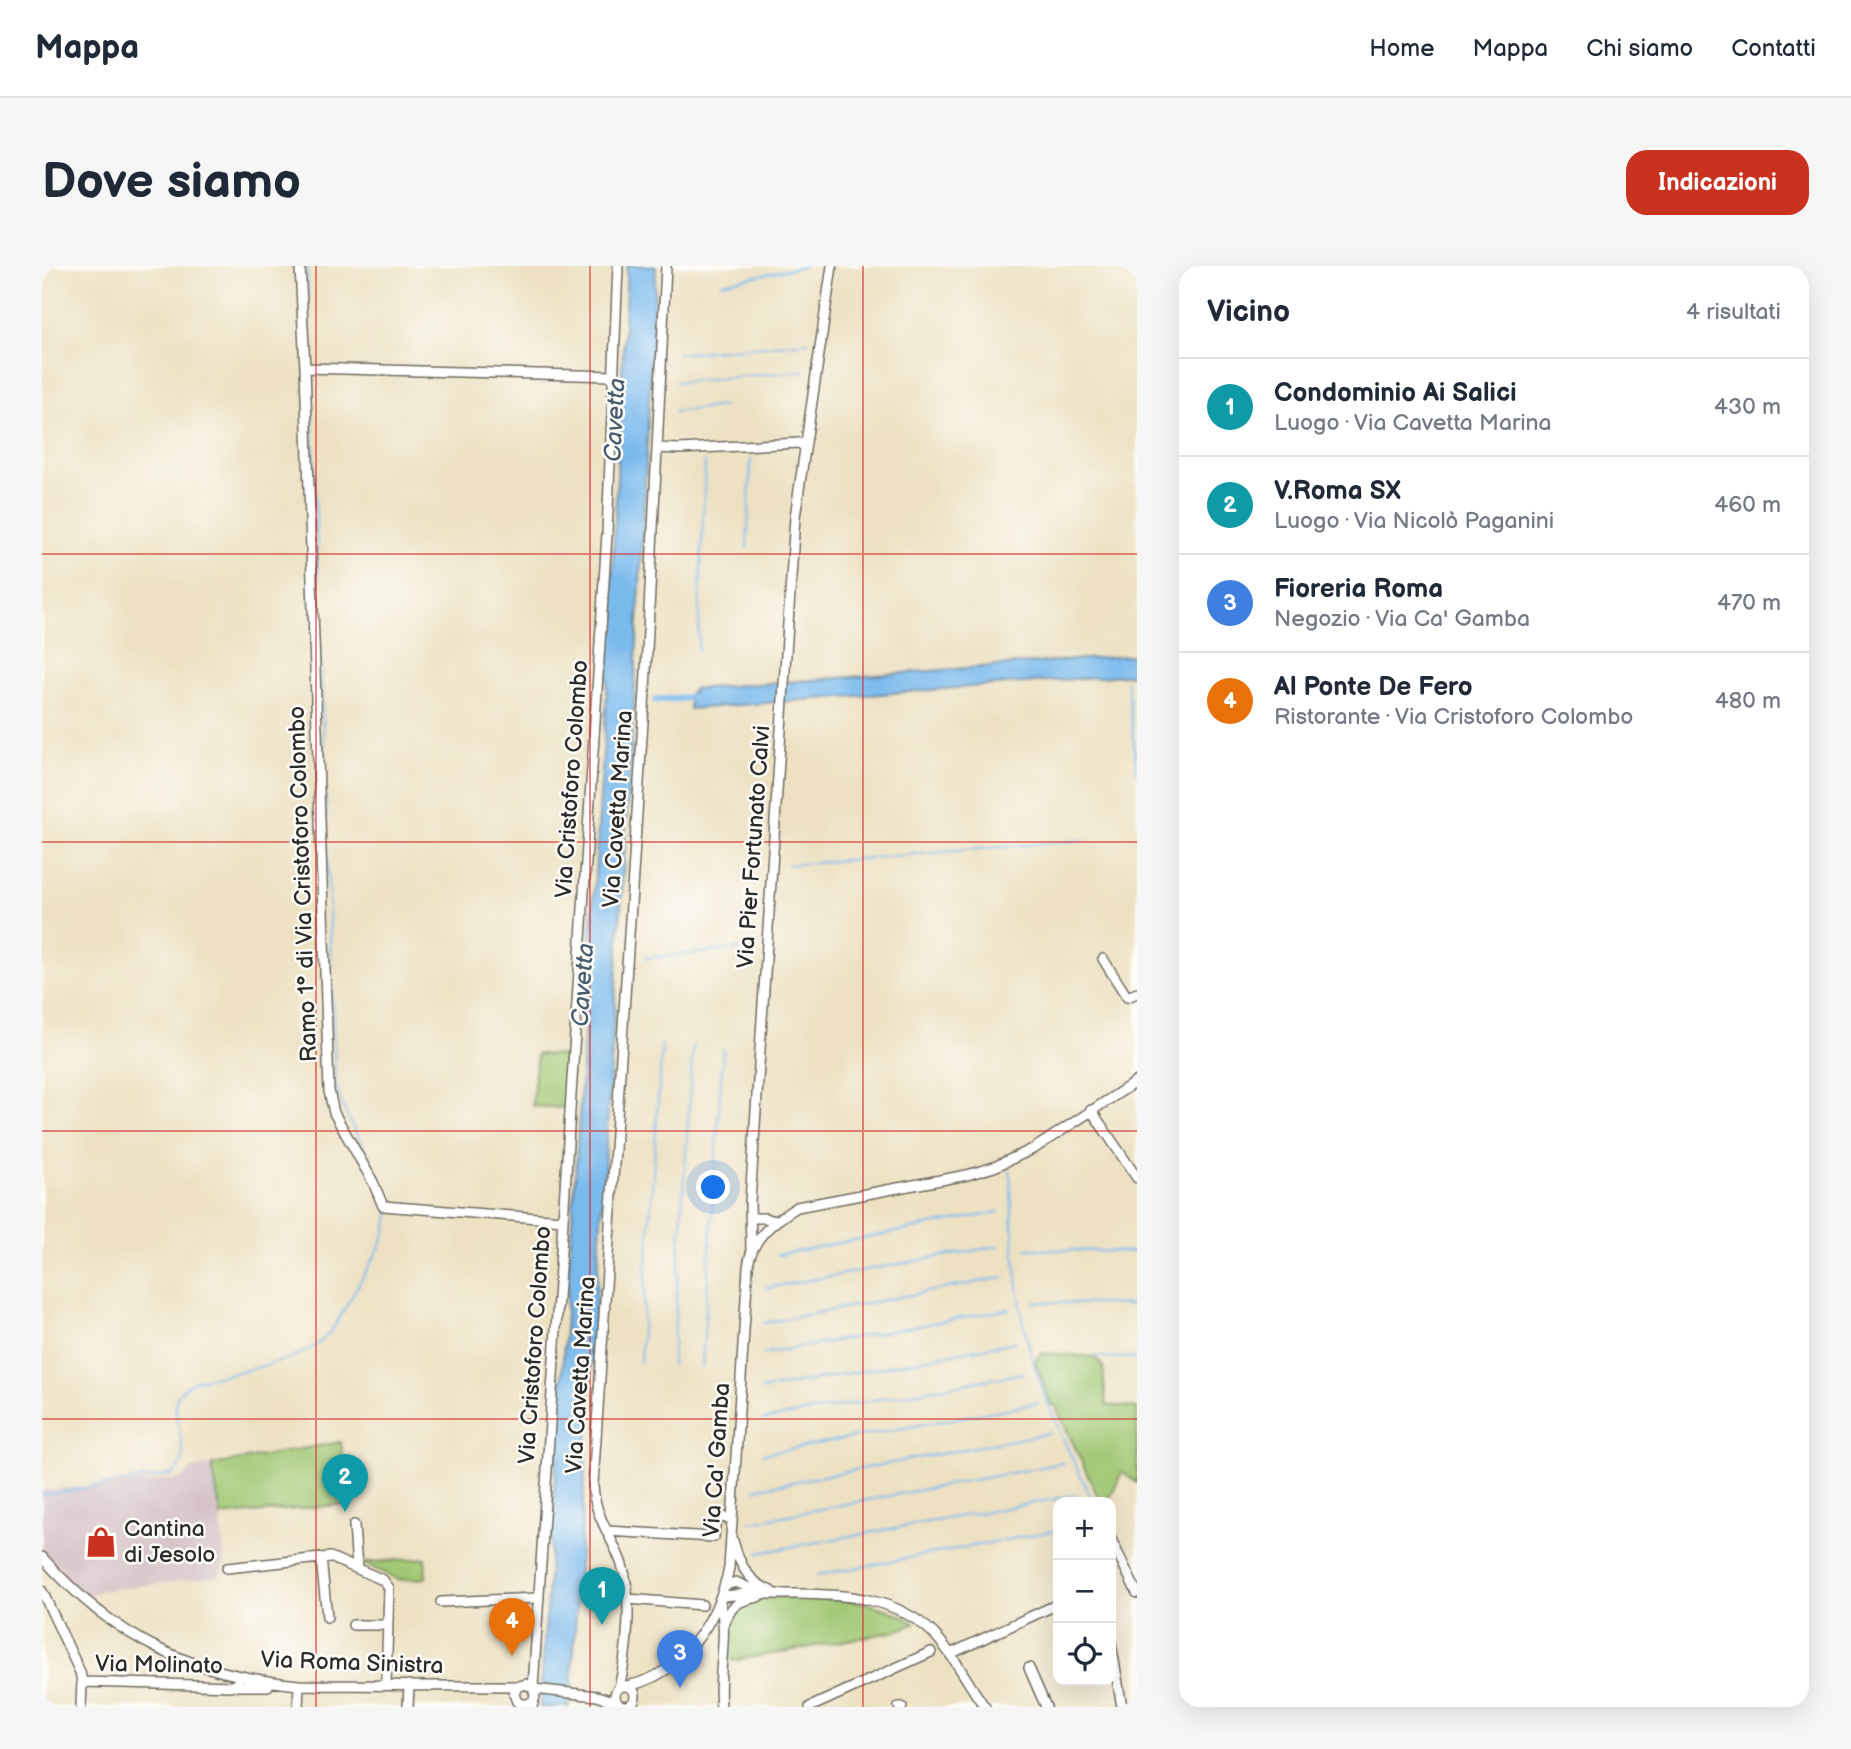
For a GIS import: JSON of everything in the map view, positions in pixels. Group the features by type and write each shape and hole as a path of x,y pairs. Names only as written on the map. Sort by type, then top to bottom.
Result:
{"street":[{"path":"300,266 309,368 614,376"},
{"name":"Via Cristoforo Colombo","path":"519,1703 532,1693 598,676 618,266"},
{"name":"Via Cavetta Marina","path":"616,1702 622,1688 628,1599 622,1563 596,1510 593,1484 645,691 666,266"},
{"name":"Via Pier Fortunato Calvi","path":"751,1250 750,1218 795,517 832,266"},
{"name":"Ramo 1° di Via Cristoforo Colombo","path":"309,368 328,1078 334,1113 373,1182 383,1206 563,1220"},
{"path":"657,448 800,443 804,447"},
{"path":"1103,959 1127,997 1137,993"},
{"path":"751,1250 765,1230 797,1208 967,1175 994,1167 1035,1148 1137,1081"},
{"path":"1091,1110 1137,1178"},
{"path":"750,1218 775,1221"},
{"name":"Via Ca' Gamba","path":"592,1695 649,1680 674,1664 691,1648 721,1599 729,1568 751,1250"},
{"path":"606,1531 714,1537 716,1517 732,1518"},
{"path":"354,1525 358,1569"},
{"path":"731,1531 747,1575 771,1594"},
{"path":"1116,1549 1137,1593"},
{"name":"Via Roma Sinistra","path":"42,1557 83,1600 130,1634 174,1657 238,1681 299,1685 490,1686 532,1693"},
{"path":"227,1568 330,1557 386,1583 389,1588 386,1685"},
{"path":"321,1558 327,1617"},
{"path":"726,1585 736,1582 771,1594"},
{"name":"Via Molinato","path":"42,1591 80,1672 81,1707"},
{"path":"723,1628 729,1612 736,1604 771,1594"},
{"path":"720,1707 723,1628 721,1599 771,1594 864,1597 888,1604 909,1615 931,1631 950,1654 985,1707"},
{"path":"441,1602 538,1598"},
{"path":"628,1599 702,1605"},
{"path":"950,1654 1053,1606"},
{"path":"353,1625 387,1625"},
{"path":"810,1707 931,1652"},
{"path":"1029,1668 1046,1707"},
{"path":"1116,1678 1120,1706"},
{"name":"Via Ca' Gamba","path":"626,1707 637,1700 649,1680"},
{"name":"Via Molinato","path":"82,1682 238,1681"},
{"path":"299,1685 299,1707"},
{"path":"408,1707 409,1685"},
{"name":"Via Roma Sinistra","path":"490,1686 519,1703"},
{"path":"622,1688 637,1700"},
{"path":"519,1703 527,1705 532,1693 550,1691 592,1695 626,1707"}],"shaded area":[{"path":"212,1465 221,1516 224,1561 219,1576 99,1591 83,1600 42,1557 42,1490 181,1479 192,1469"}],"green space":[{"path":"537,1054 570,1056 566,1108 532,1106"},
{"path":"1041,1353 1095,1357 1103,1366 1106,1405 1137,1408 1137,1483 1122,1472 1111,1496 1098,1497 1055,1405 1051,1405 1035,1362"},
{"path":"341,1442 348,1504 221,1516 212,1465"},
{"path":"425,1558 426,1578 399,1580 362,1563"},
{"path":"777,1597 865,1603 899,1614 915,1623 897,1631 733,1661 726,1658 728,1629 734,1612 748,1603"}],"water":[{"name":"Cavetta","path":"627,266 656,266 634,702 571,1694 569,1707 540,1707 606,708"},
{"path":"1137,655 1137,674 689,709 689,693 693,692 693,689"}],"waterway":[{"path":"307,266 310,366"},
{"path":"722,283 805,266"},
{"path":"677,354 809,342"},
{"path":"676,382 804,371"},
{"path":"311,372 335,1082 345,1113 389,1201"},
{"path":"674,412 723,406"},
{"path":"747,548 751,459"},
{"path":"698,651 705,462"},
{"path":"1127,681 1137,772"},
{"path":"656,700 696,697"},
{"path":"788,865 1085,840"},
{"path":"646,958 750,948"},
{"path":"640,1362 662,1044"},
{"path":"672,1365 693,1046"},
{"path":"702,1368 723,1049"},
{"path":"1010,1170 1015,1262 1025,1331 1051,1410 1091,1497"},
{"path":"42,1495 170,1475 178,1469 183,1450 176,1407 180,1392 193,1381 268,1365 287,1359 320,1342 335,1325 375,1256 386,1230 389,1212"},
{"path":"777,1255 999,1212"},
{"path":"766,1288 999,1246"},
{"path":"1026,1249 1137,1252"},
{"path":"764,1323 1005,1277"},
{"path":"1033,1302 1137,1305"},
{"path":"763,1354 1010,1309"},
{"path":"761,1390 1015,1342"},
{"path":"1095,1357 1137,1358"},
{"path":"763,1420 1024,1373"},
{"path":"763,1454 1038,1403"},
{"path":"755,1489 1049,1433"},
{"path":"751,1522 1063,1463"},
{"path":"758,1553 1077,1495"},
{"path":"817,1575 1053,1531"}],"place":[{"name":"V.Roma SX","path":"345,1512"},
{"name":"Cantina di Jesolo","path":"101,1542"},
{"name":"Condominio Ai Salici","path":"602,1625"},
{"name":"Al Ponte De Fero","path":"512,1656"},
{"name":"Fioreria Roma","path":"680,1688"}]}
